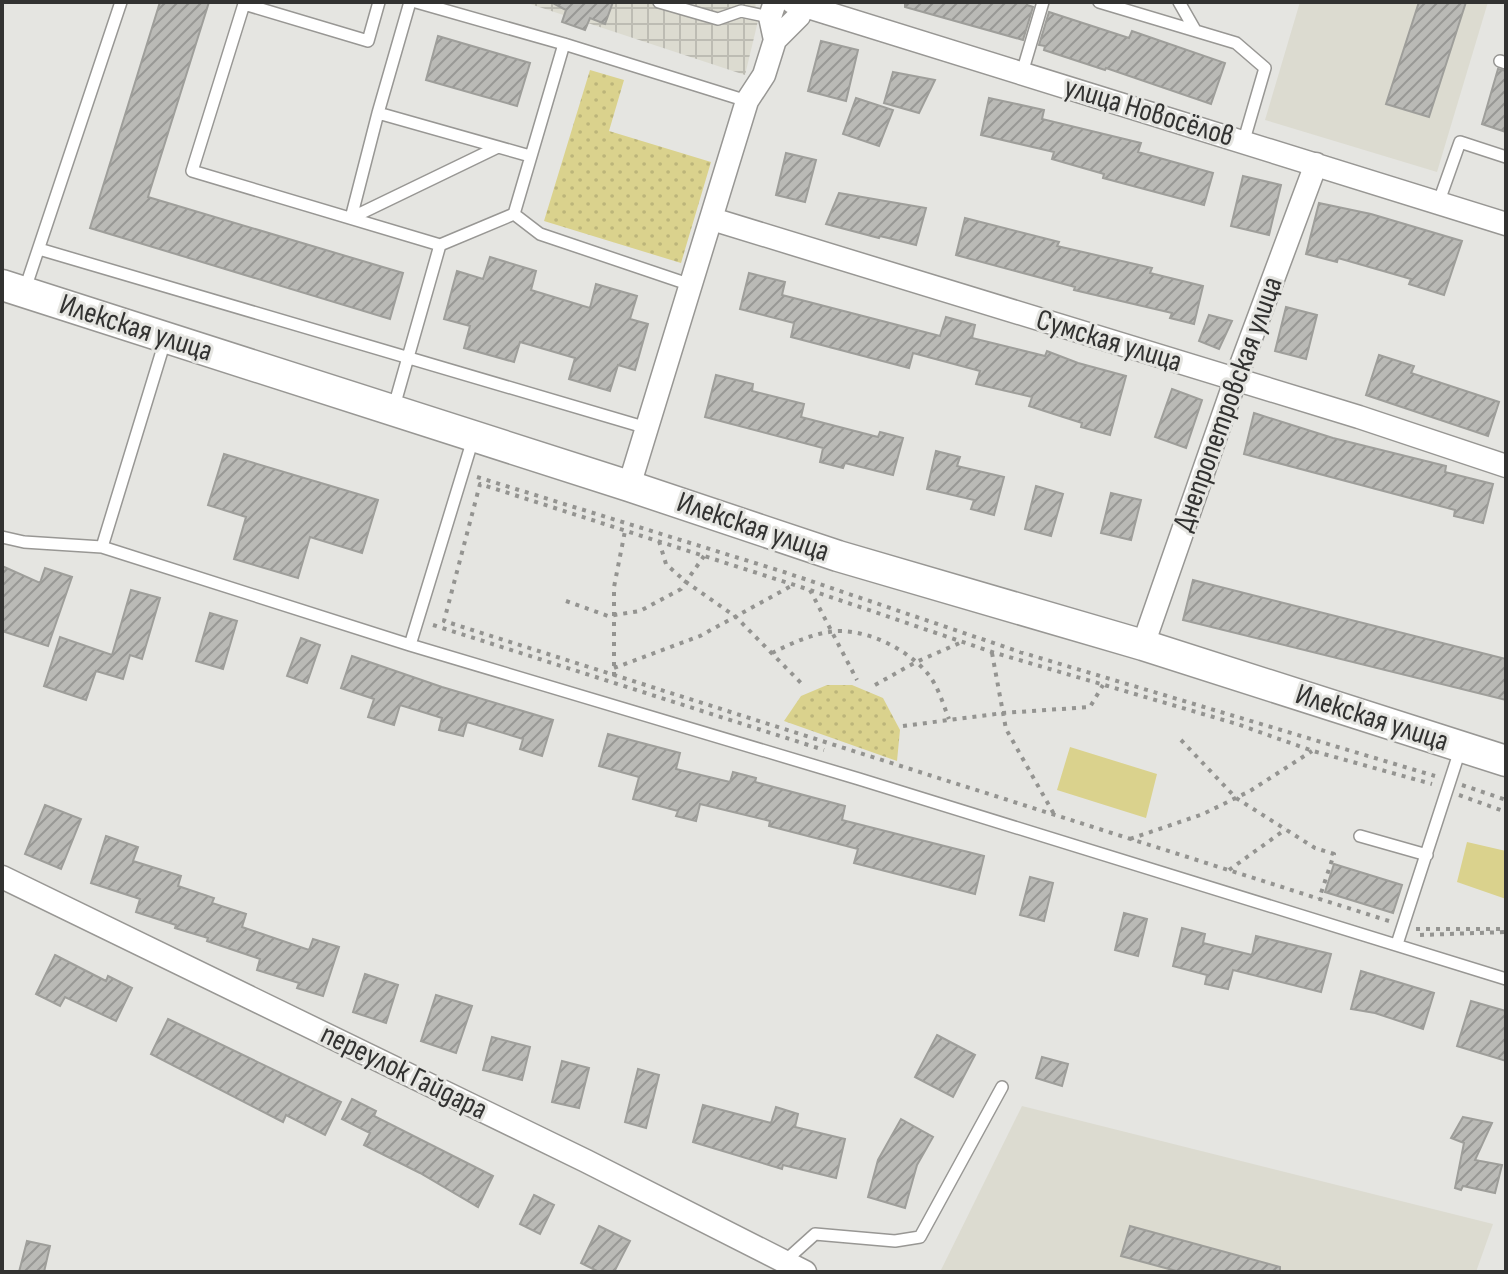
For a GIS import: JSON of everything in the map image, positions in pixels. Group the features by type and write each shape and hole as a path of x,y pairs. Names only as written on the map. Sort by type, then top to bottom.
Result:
{"street":[{"name":"улица Новосёлов","path":"797,4 1244,140 1506,224"},
{"path":"775,40 799,16 797,4"},
{"path":"629,486 747,101 764,75 775,40 772,9"},
{"name":"Днепропетровская улица","path":"1143,645 1235,381 1316,164"},
{"name":"Сумская улица","path":"712,219 1359,417 1506,466"},
{"name":"Илекская улица","path":"13,289 838,556 1143,645 1506,761"},
{"name":"переулок Гайдара","path":"2,877 586,1161 790,1268"}],"lane":[{"path":"13,289 39,249 121,2"},
{"path":"379,2 368,41 244,4 192,171 440,245 514,214"},
{"path":"351,218 378,113 413,2 564,44 747,101"},
{"path":"659,2 684,6 718,19 741,11 772,9"},
{"path":"1022,73 1043,2"},
{"path":"1099,2 1236,43 1265,68 1244,140"},
{"path":"1179,2 1195,30"},
{"path":"514,214 564,44"},
{"path":"378,113 530,156"},
{"path":"1439,201 1460,142 1506,157"},
{"path":"351,218 498,147"},
{"path":"514,214 540,234 691,285"},
{"path":"393,410 440,245"},
{"path":"39,249 647,428"},
{"path":"102,547 166,338"},
{"path":"410,645 474,437"},
{"path":"2,537 24,542 102,547 410,645 859,779 1506,979"},
{"path":"1397,944 1461,747"},
{"path":"1360,836 1427,855"},
{"path":"790,1268 815,1234 895,1241 920,1237 1002,1087"}],"path":[{"path":"475,477 700,545 1035,656 1449,786 1506,800"},
{"path":"1506,812 1449,786 1313,751 1237,724 992,652 480,484 444,621 1403,926 1429,930 1506,931"},
{"path":"614,676 614,587 625,531"},
{"path":"659,541 666,564 736,617 804,686"},
{"path":"566,601 608,616 640,611 681,589 704,556"},
{"path":"614,668 700,636 793,585"},
{"path":"810,590 857,680"},
{"path":"772,653 801,639 833,631 872,636 910,655 930,676 949,719"},
{"path":"875,685 916,662 963,642"},
{"path":"992,652 1006,729 1055,816"},
{"path":"903,726 1003,713 1090,707 1103,685"},
{"path":"1181,740 1236,798 1315,848 1334,854 1319,899"},
{"path":"1128,839 1203,814 1236,798 1313,751"},
{"path":"1228,871 1286,829"},
{"path":"1416,935 1506,931"}],"shaded area":[{"path":"524,2 755,2 758,21 745,75"},
{"path":"1300,2 1488,2 1437,172 1265,120"},
{"path":"590,70 624,80 609,131 711,162 681,263 544,221"},
{"path":"827,685 852,685 883,698 900,730 897,761 784,721 801,696"},
{"path":"1070,747 1157,774 1146,818 1057,790"},
{"path":"1467,842 1506,851 1506,899 1457,882"},
{"path":"1022,1106 1493,1224 1476,1272 940,1272"}],"building":[{"path":"160,2 209,2 148,197 403,273 390,319 90,228"},
{"path":"551,2 613,2 605,24 590,18 585,30 562,22 566,10"},
{"path":"905,2 1028,2 1027,5 1033,7 1023,40 905,7"},
{"path":"1419,2 1466,2 1429,117 1386,104"},
{"path":"1049,12 1129,38 1132,31 1225,63 1211,104 1044,50 1045,46 1039,45"},
{"path":"438,36 530,63 517,106 426,80"},
{"path":"821,41 858,50 846,101 808,91"},
{"path":"1498,69 1506,71 1506,132 1482,124"},
{"path":"893,72 935,80 919,113 884,103"},
{"path":"856,98 893,110 879,146 843,134"},
{"path":"989,98 1044,110 1042,119 1141,143 1138,152 1213,173 1204,205 1103,178 1104,174 1052,159 1054,152 981,135"},
{"path":"786,153 816,160 805,202 776,195"},
{"path":"1243,176 1281,185 1269,235 1231,226"},
{"path":"839,193 926,208 916,245 826,224"},
{"path":"1319,203 1371,214 1462,241 1444,295 1409,284 1411,279 1338,258 1337,262 1306,254"},
{"path":"965,218 1059,242 1057,246 1152,268 1150,273 1203,286 1194,324 1170,318 1172,313 1074,290 1075,287 956,255"},
{"path":"490,257 536,271 531,290 590,308 596,284 637,296 630,319 648,324 635,370 618,365 610,391 569,379 575,358 520,342 514,362 464,348 470,326 444,319 457,271 483,279"},
{"path":"749,273 785,282 782,295 940,336 946,317 975,325 972,338 1045,356 1047,351 1126,376 1110,435 1029,406 1032,397 976,384 980,371 913,353 909,368 791,337 794,323 740,309"},
{"path":"1286,307 1317,315 1306,359 1275,351"},
{"path":"1209,315 1232,321 1219,349 1199,341"},
{"path":"1379,355 1414,366 1411,373 1499,402 1488,436 1366,395"},
{"path":"716,375 753,384 752,391 804,404 801,417 878,437 880,432 903,438 893,475 845,463 843,468 820,462 823,448 705,417"},
{"path":"1172,389 1202,400 1186,448 1155,437"},
{"path":"1254,413 1333,438 1446,466 1445,472 1493,484 1483,523 1454,516 1455,510 1244,454"},
{"path":"936,451 960,457 957,466 1004,477 994,515 971,509 974,500 927,489"},
{"path":"224,454 378,500 362,553 310,537 298,578 234,559 246,517 208,505"},
{"path":"1036,486 1063,494 1051,536 1025,529"},
{"path":"1111,493 1141,500 1131,540 1101,533"},
{"path":"2,566 40,583 45,568 72,577 48,646 2,631"},
{"path":"1193,580 1506,659 1506,700 1183,620"},
{"path":"131,590 160,598 142,659 130,655 123,679 96,671 86,700 44,686 60,637 112,655"},
{"path":"210,613 237,621 223,669 196,661"},
{"path":"301,638 320,645 307,683 287,676"},
{"path":"352,656 553,720 542,756 520,749 523,739 467,722 463,736 439,730 442,718 400,705 394,725 368,717 374,699 341,688"},
{"path":"608,734 680,753 676,769 730,782 733,772 756,778 755,782 845,806 842,820 984,856 975,894 854,863 858,849 769,826 770,821 700,804 696,821 676,816 678,811 633,799 639,777 599,766"},
{"path":"45,805 81,819 61,869 25,854"},
{"path":"106,836 138,847 133,861 181,876 178,886 214,898 212,903 246,914 242,927 309,950 313,939 339,947 323,996 297,988 299,983 257,970 260,959 136,912 140,899 91,883"},
{"path":"1334,864 1402,885 1393,913 1325,892"},
{"path":"1030,877 1053,883 1044,921 1020,915"},
{"path":"1124,913 1147,919 1138,956 1115,950"},
{"path":"1182,928 1205,934 1203,943 1252,955 1256,936 1331,954 1321,992 1233,970 1228,989 1205,984 1207,975 1173,966"},
{"path":"55,955 106,981 108,976 132,988 116,1021 65,997 60,1006 36,994"},
{"path":"1361,971 1434,993 1423,1029 1375,1013 1351,1009"},
{"path":"365,974 398,985 386,1023 353,1012"},
{"path":"436,995 472,1006 456,1053 421,1041"},
{"path":"1471,1001 1506,1011 1506,1061 1457,1046"},
{"path":"168,1019 341,1102 325,1135 286,1115 283,1122 151,1054"},
{"path":"937,1035 975,1055 953,1097 915,1077"},
{"path":"492,1037 530,1047 522,1080 483,1070"},
{"path":"1042,1057 1068,1064 1062,1086 1036,1078"},
{"path":"562,1061 589,1068 579,1108 552,1102"},
{"path":"638,1069 659,1075 646,1128 625,1122"},
{"path":"352,1099 376,1111 374,1116 493,1176 478,1207 364,1145 370,1133 342,1119"},
{"path":"703,1105 771,1123 776,1107 798,1114 795,1127 845,1139 836,1178 783,1165 782,1169 693,1142"},
{"path":"1463,1117 1492,1123 1475,1160 1502,1165 1495,1193 1463,1186 1461,1190 1455,1188 1464,1143 1451,1138"},
{"path":"901,1119 933,1137 917,1165 905,1208 868,1197 878,1160"},
{"path":"534,1195 554,1205 540,1234 520,1224"},
{"path":"599,1226 630,1241 614,1272 599,1272 581,1263"},
{"path":"1130,1226 1280,1267 1280,1272 1180,1272 1121,1256"},
{"path":"27,1241 50,1246 44,1272 19,1272"}]}
